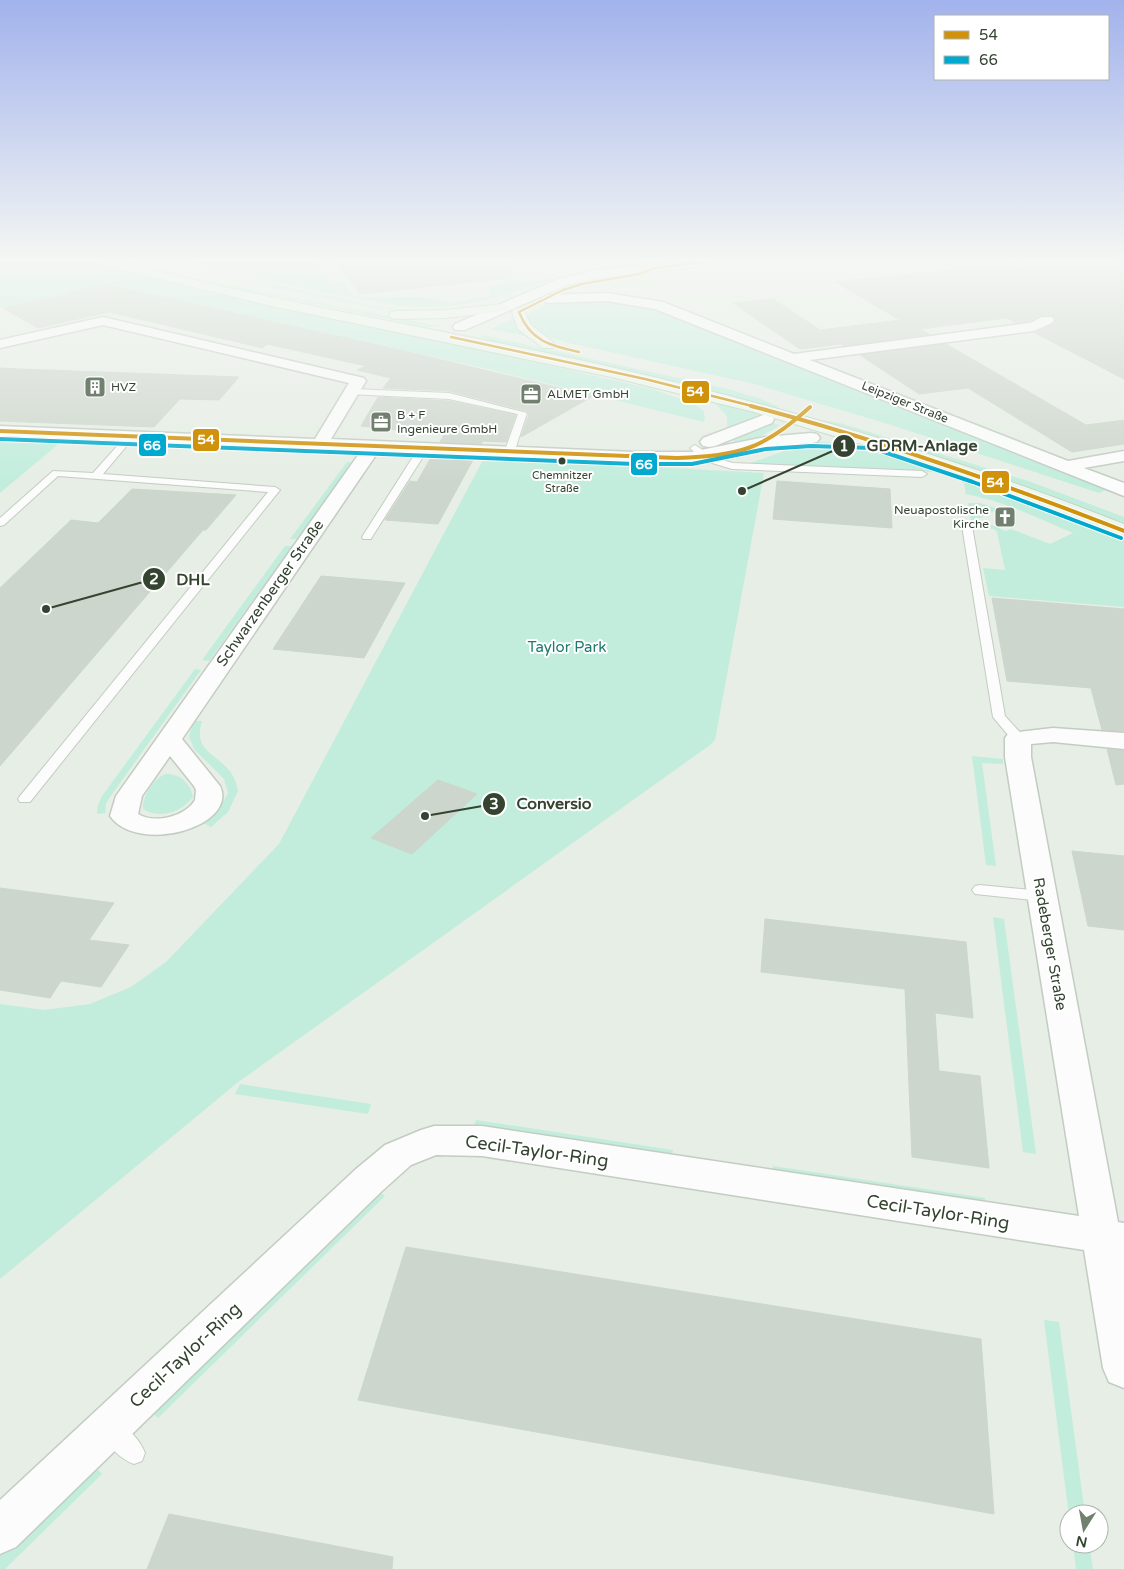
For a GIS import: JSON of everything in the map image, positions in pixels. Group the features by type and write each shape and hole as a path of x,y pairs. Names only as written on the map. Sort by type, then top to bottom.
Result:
{"main road":[{"path":"468,335 795,416 932,443 1099,501"},
{"path":"502,335 676,373 795,416 976,475 1124,531"},
{"path":"535,335 548,345"},
{"path":"688,390 710,406 717,416"},
{"path":"766,419 795,416"},
{"path":"811,438 873,441"}],"street":[{"path":"0,344 39,335"},
{"path":"163,335 358,381 320,444"},
{"name":"Leipziger Straße","path":"737,335 1124,490"},
{"path":"795,358 971,335"},
{"path":"715,440 717,416"},
{"path":"766,442 795,416"},
{"path":"700,452 715,440 766,419"},
{"path":"0,431 509,453 648,457 811,438"},
{"name":"Schwarzenberger Straße","path":"168,739 373,447"},
{"path":"1068,467 1124,456"},
{"path":"1018,738 1053,735 1124,742"},
{"name":"Radeberger Straße","path":"1018,738 1018,757 1042,896 1113,1239 1124,1368"},
{"name":"Cecil-Taylor-Ring","path":"0,1531 121,1440 368,1180 398,1155 434,1140 482,1141 1113,1239"}],"lane":[{"path":"352,392 450,396 523,413 509,453"},
{"path":"96,476 132,436"},
{"path":"367,537 423,449"},
{"path":"700,452 720,463 751,468 922,474"},
{"path":"0,523 56,473 275,490 25,799"},
{"path":"967,526 999,717 1018,738"},
{"path":"980,890 1042,896"}],"green space":[{"path":"336,335 423,335 471,345 522,359 652,389 687,401 703,410 704,422 488,369"},
{"path":"484,335 728,389 761,399 779,407 775,408 641,374 498,343 481,337"},
{"path":"722,335 1108,489 1099,493 888,424 754,384 565,342 546,336"},
{"path":"714,402 761,414 727,430 727,416"},
{"path":"818,420 840,423 1031,482 1124,517 1124,526 961,465"},
{"path":"772,423 780,425 764,435 751,440 744,442 733,441 740,435"},
{"path":"0,438 62,441 0,493"},
{"path":"806,443 851,444 888,451 997,489 1124,540 1124,607 989,596 983,568 1005,570 997,532 994,529 972,527 968,503 980,503 998,509 978,519 1006,531 1011,529 1050,544 1073,533 1007,505 966,494 964,483 953,476 931,472 748,464"},
{"name":"Taylor Park","path":"484,458 764,473 715,740 237,1083 0,1279 0,1004 44,1010 90,1004 131,987 166,962 279,844"},
{"path":"347,462 352,462 297,539 290,539"},
{"path":"285,546 292,546 209,661 202,660"},
{"path":"195,669 201,670 110,797 106,804 105,813 97,814 102,796"},
{"path":"194,721 202,721 200,732 204,747 228,768 234,778 238,791 228,812 211,827 203,823 219,810 228,793 224,779 194,749 189,736"},
{"path":"972,756 1003,759 1003,764 982,763 996,866 986,865"},
{"path":"165,774 175,775 184,780 190,787 193,797 183,807 170,813 157,814 143,809 144,799 149,789 156,780"},
{"path":"993,917 1004,919 1036,1154 1023,1152"},
{"path":"240,1084 371,1104 368,1114 235,1094"},
{"path":"476,1120 673,1150 671,1161 472,1130"},
{"path":"773,1166 985,1198 985,1209 772,1177"},
{"path":"376,1190 385,1196 158,1418 149,1409"},
{"path":"1044,1320 1059,1322 1084,1504 1067,1504"},
{"path":"93,1464 102,1474 5,1569 0,1569 0,1554"},
{"path":"1074,1554 1091,1554 1093,1569 1076,1569"}],"building":[{"path":"208,335 333,335 593,396 521,437 529,414 527,411 449,391 383,388 391,378 357,370 366,366 267,344 263,348"},
{"path":"780,335 920,335 844,346 841,344 800,349"},
{"path":"1039,335 1124,335 1124,379"},
{"path":"946,344 1086,425 1124,420 1124,444 1072,452 968,388 919,394 860,355"},
{"name":"HVZ","path":"0,368 239,377 219,400 180,399 154,427 0,421"},
{"path":"378,397 449,401 516,415 506,442 483,441 481,444 440,442 444,435 361,426"},
{"path":"432,456 474,458 438,524 385,520 410,481 417,482"},
{"path":"777,481 890,489 892,528 773,519"},
{"path":"132,489 236,495 206,530 203,530 0,766 0,588 71,520 98,523"},
{"path":"321,576 405,583 364,658 273,649"},
{"path":"992,598 1124,609 1124,731 1102,730 1091,688 1007,681"},
{"path":"1107,749 1124,751 1124,784 1116,785"},
{"path":"438,780 477,794 412,854 371,838"},
{"path":"1072,851 1124,856 1124,930 1088,926"},
{"path":"0,888 114,903 89,940 129,945 101,987 61,981 50,998 0,990"},
{"path":"765,919 966,942 973,1018 935,1013 939,1071 980,1076 989,1168 912,1157 905,989 761,972"},
{"path":"406,1247 981,1339 994,1514 358,1400"},
{"path":"169,1514 393,1557 392,1569 147,1569"}],"transit line":[{"name":"54","path":"534,335 542,341 579,352"},
{"name":"54","path":"451,337 645,379 852,434 1034,496 1124,531"},
{"name":"54","path":"0,431 677,458 716,456 754,447 771,439 792,424 810,407"},
{"name":"66","path":"0,439 634,464 692,464 766,449 811,446 872,448 973,482 1121,538"}],"place":[{"name":"HVZ","path":"95,387"},
{"name":"ALMET GmbH","path":"531,394"},
{"name":"B + F Ingenieure GmbH","path":"381,422"},
{"name":"Chemnitzer Straße","path":"562,461"},
{"name":"GDRM-Anlage","path":"742,491"},
{"name":"Neuapostolische Kirche","path":"1005,517"},
{"name":"DHL","path":"46,609"},
{"name":"Conversio","path":"425,816"}]}
